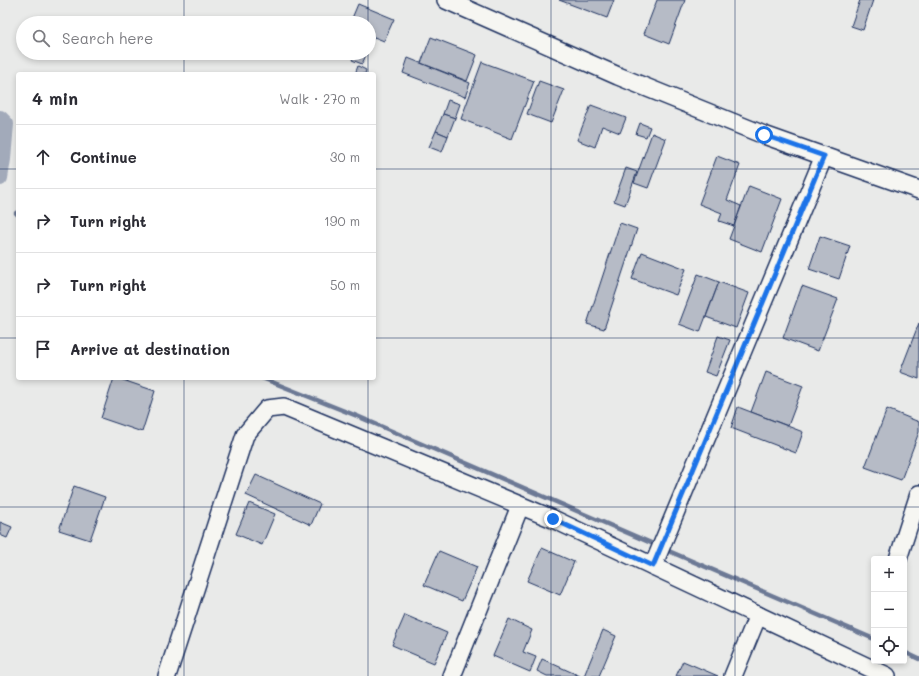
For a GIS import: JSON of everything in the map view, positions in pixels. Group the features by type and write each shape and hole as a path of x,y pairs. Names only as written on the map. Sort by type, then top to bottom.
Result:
{"street":[{"path":"446,0 618,76 764,135 919,190"},
{"path":"653,566 824,156"},
{"path":"167,676 245,435 267,409 284,407 553,519 887,676"},
{"path":"899,556 919,494"},
{"path":"452,676 520,506"},
{"path":"733,676 758,615"}],"building":[{"path":"559,0 614,0 607,18"},
{"path":"657,0 685,0 669,44 644,34"},
{"path":"860,0 873,0 863,30 851,26"},
{"path":"358,4 394,19 384,41 376,38 376,16 353,16"},
{"path":"431,37 477,55 467,81 421,63"},
{"path":"408,58 470,83 465,97 403,73"},
{"path":"352,60 364,60 362,64"},
{"path":"482,62 534,81 512,139 461,119"},
{"path":"358,66 366,70 366,72 356,72"},
{"path":"539,81 564,90 551,123 527,114"},
{"path":"448,100 460,104 455,118 443,114"},
{"path":"591,105 626,118 620,133 602,126 595,147 577,140"},
{"path":"443,114 455,118 448,136 436,131"},
{"path":"640,123 650,127 646,137 636,134"},
{"path":"436,131 448,136 442,152 429,147"},
{"path":"652,133 666,139 648,188 634,183"},
{"path":"717,156 740,165 727,200 741,206 734,226 719,221 722,213 699,204"},
{"path":"626,168 637,172 625,205 614,201"},
{"path":"749,186 782,199 762,252 729,239"},
{"path":"620,223 637,229 604,329 587,324"},
{"path":"820,236 850,246 839,279 809,269"},
{"path":"642,252 686,269 676,295 632,279"},
{"path":"698,274 719,282 700,332 679,324"},
{"path":"719,282 749,293 736,328 706,317"},
{"path":"802,286 838,299 818,351 783,338"},
{"path":"919,323 919,379 900,372"},
{"path":"718,336 730,340 716,376 705,372"},
{"path":"766,372 803,386 788,426 751,412"},
{"path":"113,380 123,380 155,391 142,432 101,418"},
{"path":"738,407 803,432 796,453 731,428"},
{"path":"887,409 919,422 919,432 901,480 865,467"},
{"path":"256,475 320,504 311,525 246,495"},
{"path":"74,486 105,497 90,540 59,530"},
{"path":"249,503 275,514 262,545 236,534"},
{"path":"0,522 12,527 7,538 0,535"},
{"path":"542,548 574,562 560,595 527,581"},
{"path":"439,551 477,567 462,601 424,585"},
{"path":"405,615 447,633 434,663 392,645"},
{"path":"509,619 532,630 523,652 536,657 530,672 493,656"},
{"path":"603,630 616,636 599,676 584,676"},
{"path":"542,659 580,676 547,676 537,671"},
{"path":"683,661 718,676 676,676"}],"waterway":[{"path":"0,118 6,124 0,178"},
{"path":"267,380 357,416 658,546"},
{"path":"664,549 871,638"},
{"path":"907,653 919,659"}],"route":[{"path":"553,519 653,566 824,156 764,135"}]}
